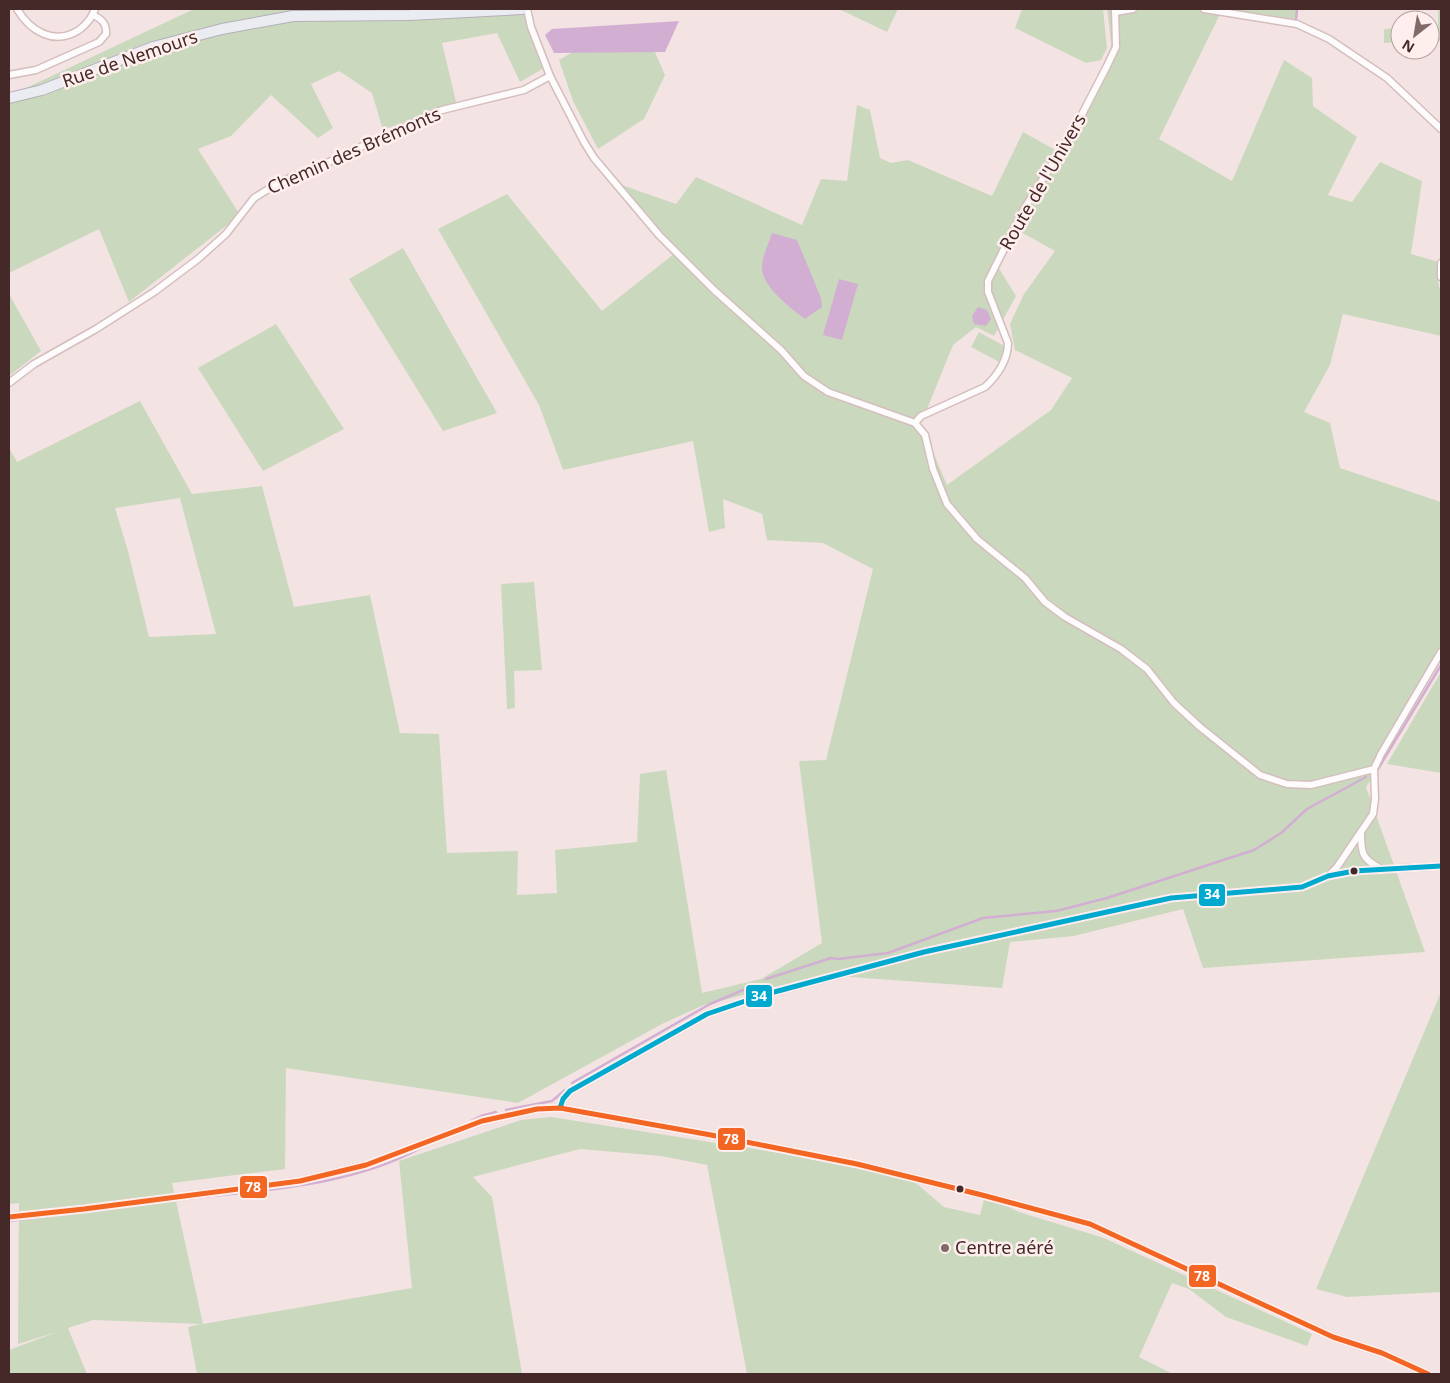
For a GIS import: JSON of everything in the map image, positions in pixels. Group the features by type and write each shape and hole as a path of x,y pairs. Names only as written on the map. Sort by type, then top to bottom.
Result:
{"main road":[{"name":"Rue de Nemours","path":"9,98 42,90 154,47 222,28 293,16 410,15 522,9"}],"street":[{"path":"9,75 36,70 98,42 106,34 105,26 94,12 84,26 76,32 67,36 52,37 38,32 31,27 17,9"},
{"path":"527,9 531,27 550,76 584,142 594,158 659,235 714,290 781,350 804,376 828,392 915,423 924,435 932,469 946,504 977,539 1025,578 1045,602 1065,617 1121,649 1147,669 1180,709 1260,775 1287,784 1310,785 1374,769"},
{"path":"1115,10 1133,9"},
{"path":"1204,9 1297,24 1329,39 1387,78 1441,129"},
{"name":"Route de l'Univers","path":"915,423 921,416 985,387 1003,364 1008,350 1008,343 988,292 988,282 1024,208 1076,126 1105,71 1116,47 1115,10"},
{"name":"Chemin des Brémonts","path":"9,384 34,364 96,329 154,292 198,259 226,234 254,198 280,182 327,163 442,110 524,90 550,76"},
{"path":"1441,263 1441,278"},
{"path":"1328,876 1337,867 1361,834 1373,814 1375,799 1374,769 1441,652"},
{"path":"1361,834 1361,850 1368,862 1381,869"},
{"path":"560,1108 563,1099 570,1091 707,1014 763,995 955,944 1171,898 1302,887 1328,876 1354,870 1441,866"},
{"path":"9,1217 300,1181 366,1165 482,1121 537,1110 560,1108 857,1164 1090,1224 1333,1337 1382,1353 1428,1374"}],"green space":[{"path":"194,9 529,9 544,68 520,82 497,33 442,43 456,102 383,130 372,93 339,71 311,84 333,128 318,138 271,95 231,136 198,149 240,215 129,302 99,229 9,273 9,96"},
{"path":"839,9 898,9 887,32"},
{"path":"1022,9 1103,9 1107,48 1101,60 1086,63 1015,28"},
{"path":"1107,9 1297,9 1296,19 1222,10 1159,139 1232,181 1284,60 1312,78 1313,106 1357,137 1328,195 1352,202 1380,162 1422,181 1411,254 1439,262 1438,281 1441,295 1441,336 1343,314 1330,365 1304,412 1330,423 1340,468 1441,502 1441,649 1381,766 1366,787 1425,952 1203,968 1183,909 1074,936 1010,942 1002,988 823,975 704,1005 662,1024 518,1103 286,1068 285,1169 172,1183 203,1324 412,1288 399,1161 521,1120 551,1117 818,1159 910,1178 944,1207 980,1215 985,1196 1019,1212 1104,1238 1312,1334 1307,1346 1226,1317 1189,1289 1172,1283 1139,1357 1173,1374 747,1374 707,1165 661,1156 580,1149 473,1177 492,1197 522,1374 197,1374 188,1327 201,1324 93,1320 68,1328 87,1374 9,1374 9,1350 57,1332 18,1344 19,1203 9,1204 9,448 17,462 140,401 192,494 262,486 294,607 370,595 400,733 439,734 447,853 518,851 517,895 557,893 555,850 637,842 640,774 666,770 702,993 761,979 822,943 799,761 826,760 873,569 823,543 767,540 762,514 723,499 725,528 709,532 693,441 563,470 539,405 438,229 507,194 602,311 675,253 616,183 676,204 696,177 802,225 821,179 847,181 857,105 870,110 880,158 891,163 908,160 992,196 1023,132 1057,151 1089,99 1112,50","holes":["1012,227 1055,251 1024,294 1010,324 1015,350 1072,378 1051,410 947,485 921,424 953,345 976,327 994,336 1016,296 995,262","180,498 216,634 149,637 128,551 115,508"]},
{"path":"1441,9 1441,41 1440,10 1438,10"},
{"path":"1384,29 1390,29 1390,43 1384,43"},
{"path":"651,43 665,75 644,119 598,149 573,101 559,60 585,45"},
{"path":"403,248 497,413 443,431 349,279"},
{"path":"9,294 41,351 9,376"},
{"path":"276,324 344,429 263,471 198,368"},
{"path":"979,332 1006,347 1001,363 971,347"},
{"path":"534,582 542,670 514,671 515,708 507,709 501,584"},
{"path":"1441,672 1441,773 1387,764"},
{"path":"1441,992 1441,1292 1347,1297 1316,1289"}],"shaded area":[{"path":"679,21 665,52 554,53 545,35 552,29"},
{"path":"772,233 797,240 821,298 822,307 805,319 778,296 766,282 762,267 763,258"},
{"path":"839,279 858,284 842,340 823,335"},
{"path":"978,307 987,310 991,319 986,326 974,324 972,316"}],"waterway":[{"path":"1296,21 1297,9"},
{"path":"1378,769 1441,665"},
{"path":"766,979 831,958 838,959 888,953 983,918 1056,911 1107,898 1254,850 1281,833 1307,809 1366,777"},
{"path":"572,1083 710,1004 755,985"},
{"path":"506,1110 552,1101 565,1090"},
{"path":"471,1121 496,1112"},
{"path":"176,1200 270,1190 333,1179 363,1172 421,1148"},
{"path":"9,1221 56,1215"}],"transit line":[{"name":"34","path":"560,1108 563,1099 570,1091 707,1014 763,995 924,952 1171,898 1302,887 1328,876 1354,871 1441,866"},
{"name":"78","path":"9,1217 300,1181 366,1165 482,1121 537,1109 560,1108 857,1164 1090,1224 1333,1337 1382,1353 1428,1374"}],"place":[{"name":"Centre aéré","path":"945,1248"}]}
